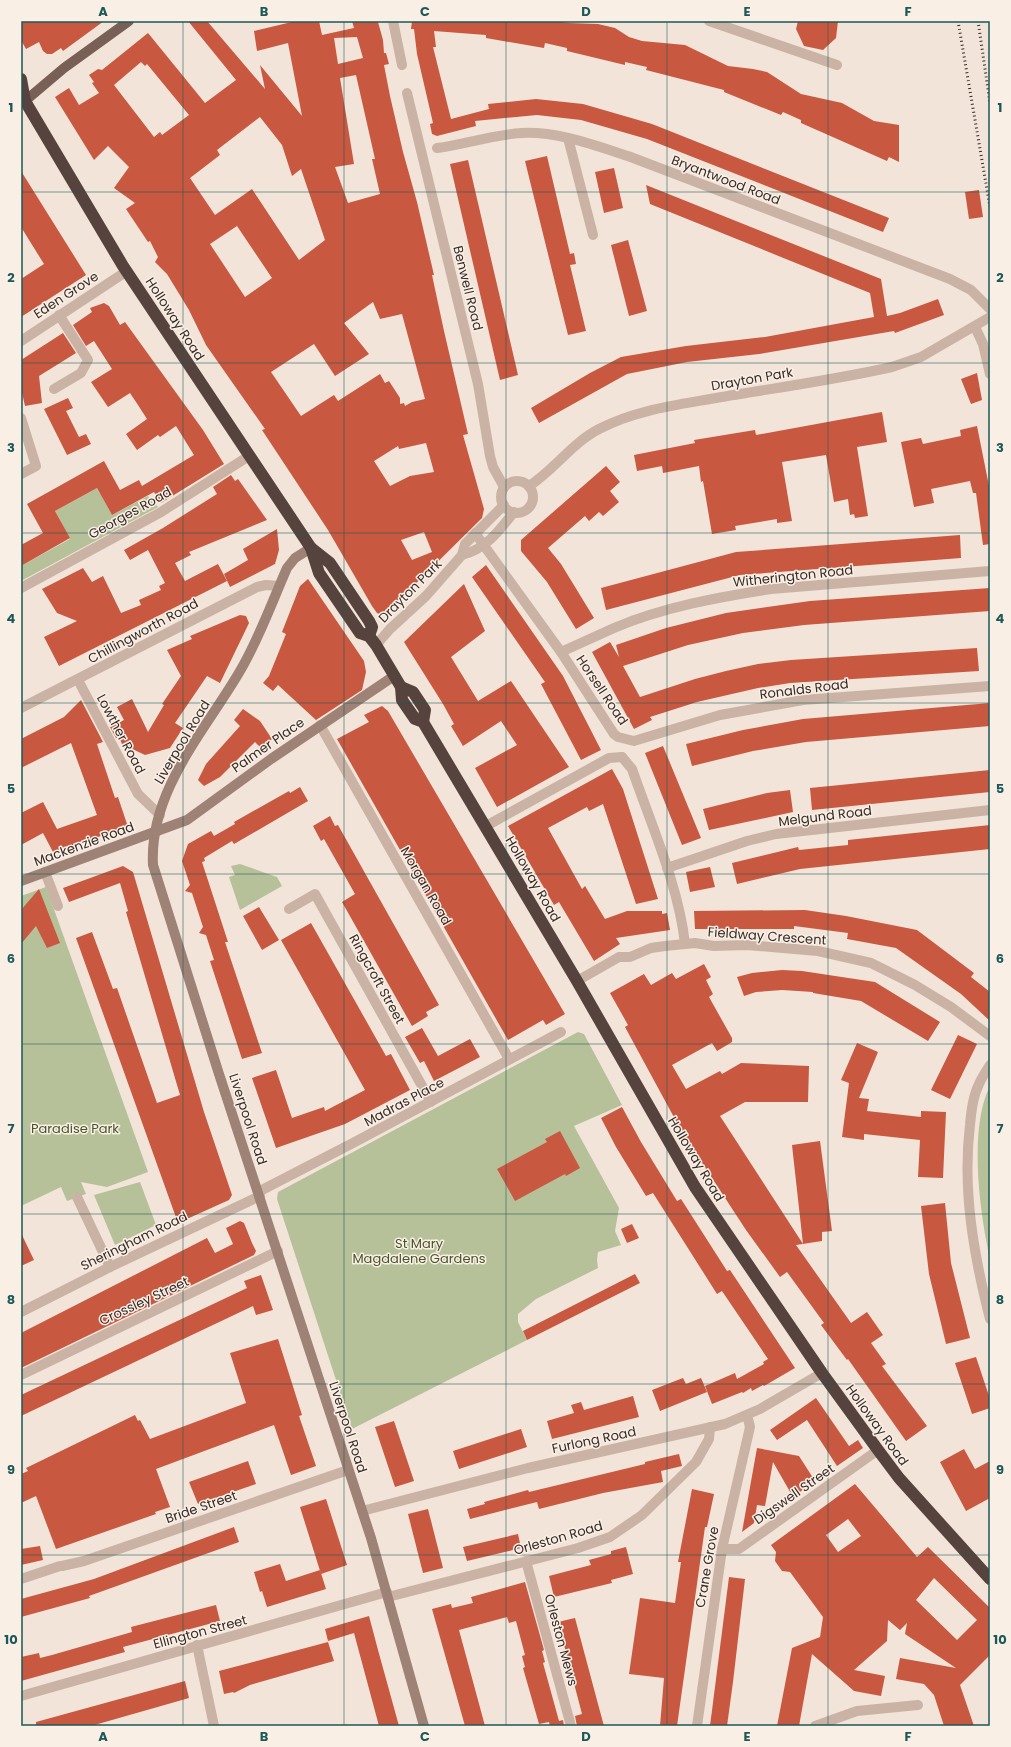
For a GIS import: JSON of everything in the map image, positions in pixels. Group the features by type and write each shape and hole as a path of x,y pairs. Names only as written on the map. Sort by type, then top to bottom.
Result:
{"highway":[{"name":"Holloway Road","path":"21,79 22,101 127,271 311,548 330,563 369,621 372,627 372,641 401,687 402,700 415,719 423,722 486,826 695,1187 822,1373 898,1478 990,1579"}],"main road":[{"path":"22,101 64,68 129,21"},
{"name":"Liverpool Road","path":"311,548 291,562 240,671 173,778 165,795 156,832 154,866 362,1511 388,1595 424,1726"},
{"name":"Palmer Place","path":"156,832 187,820 320,725 394,676"},
{"name":"Mackenzie Road","path":"21,881 156,832"}],"street":[{"path":"393,21 402,65"},
{"path":"709,21 836,65"},
{"name":"Benwell Road","path":"407,94 478,384 490,456 493,467 504,487"},
{"name":"Bryantwood Road","path":"437,148 523,133 568,138 628,156 950,279 971,290 990,309"},
{"path":"568,138 593,235"},
{"name":"Eden Grove","path":"21,341 127,271"},
{"path":"54,389 81,373 88,360 59,315"},
{"name":"Drayton Park","path":"529,486 543,476 584,438 600,428 627,417 669,406 892,367 921,357 990,317"},
{"path":"975,327 983,344 990,374"},
{"path":"21,418 36,466 21,474"},
{"name":"Georges Road","path":"21,588 161,512 249,456"},
{"path":"518,480 524,482 529,486 534,497 530,507 521,512 514,512 504,505 501,497 504,487 510,482 518,480"},
{"name":"Drayton Park","path":"372,641 390,629 426,596 462,555 465,544 504,505"},
{"name":"Drayton Park","path":"462,555 475,552 500,532 514,512"},
{"name":"Horsell Road","path":"475,533 561,652 614,734 626,740 622,757"},
{"name":"Witherington Road","path":"561,652 622,625 673,609 740,593 771,589 990,572"},
{"name":"Chillingworth Road","path":"21,708 78,680 257,586 279,586"},
{"name":"Lowther Road","path":"78,680 138,794 160,815"},
{"name":"Ronalds Road","path":"626,740 634,741 720,715 803,700 990,686"},
{"name":"Morgan Road","path":"320,725 509,1059"},
{"path":"486,826 608,758 622,757 632,769 667,868 682,924 685,944"},
{"name":"Melgund Road","path":"667,868 747,841 776,834 990,810"},
{"path":"45,872 58,906"},
{"name":"Ringcroft Street","path":"289,909 315,894 431,1102"},
{"name":"Fieldway Crescent","path":"577,981 619,957 630,957 651,948 685,944 747,945 818,951 871,963 933,996 990,1036"},
{"name":"Madras Place","path":"259,1194 561,1032"},
{"path":"990,1065 978,1084 971,1112 968,1162 971,1228 976,1260 990,1319"},
{"name":"Sheringham Road","path":"21,1312 259,1194"},
{"path":"77,1197 110,1267"},
{"name":"Crossley Street","path":"21,1375 278,1251"},
{"name":"Furlong Road","path":"362,1511 528,1468 710,1427 747,1415 822,1373"},
{"name":"Crane Grove","path":"697,1726 722,1549 750,1427 747,1415"},
{"name":"Orleston Road","path":"388,1595 601,1541 633,1523 696,1462 709,1439 710,1427"},
{"name":"Digswell Street","path":"722,1549 739,1549 878,1450"},
{"name":"Bride Street","path":"21,1579 61,1566 84,1561 348,1470"},
{"name":"Orleston Mews","path":"526,1561 571,1726"},
{"name":"Ellington Street","path":"21,1696 197,1645 388,1595"},
{"path":"197,1645 214,1726"},
{"path":"815,1726 857,1711 918,1705"}],"green space":[{"path":"97,488 112,515 148,496 158,507 21,581 21,566 70,539 55,511"},
{"path":"240,864 277,877 282,886 240,910 229,877 235,875 231,866"},
{"name":"Paradise Park","path":"46,887 148,1172 107,1187 81,1182 86,1194 67,1201 61,1187 21,1206 21,896"},
{"name":"St Mary Magdalene Gardens","path":"578,1032 584,1034 622,1105 574,1126 619,1208 615,1231 621,1245 598,1252 598,1268 536,1299 518,1314 518,1322 527,1340 352,1429 277,1199 278,1192"},
{"path":"990,1086 990,1260 980,1196 978,1148 979,1125 983,1104"},
{"path":"140,1182 156,1225 115,1245 94,1195"}],"building":[{"path":"21,21 104,21 63,51 61,48 52,54 47,54 43,51 39,42 26,49 21,40"},
{"path":"188,21 207,21 265,89 260,65 302,116 288,43 257,51 254,31 296,21 319,21 322,35 354,28 352,21 378,22 383,40 384,53 386,53 389,64 384,65 390,96 434,275 432,275 468,434 463,435 484,509 482,518 385,614 381,615 377,613 372,606 328,530 262,430 265,429 206,345 189,310 167,274 155,262 158,257 150,241 148,242 126,209 135,203 114,188 129,167 108,146 94,160 55,97 69,88 79,105 99,93 92,83 94,82 89,75 98,69 102,70 148,33 205,103 236,80","holes":["357,37 363,58 338,64 334,38","141,62 145,66 147,64 189,115 162,135 160,132 154,137 114,85","356,75 375,159 372,159 380,194 348,203 335,167 354,164 340,78","260,117 282,145 292,176 301,169 325,240 299,260 252,189 215,215 190,178 220,155 217,150","237,226 272,278 245,297 210,244","373,302 380,319 402,314 425,399 412,402 405,406 404,403 400,404 400,398 389,381 385,383 380,374 338,401 334,395 301,416 271,372 314,344 335,376 369,354 344,323","426,443 434,472 410,476 390,486 374,461 398,446 399,449","424,532 432,552 412,560 401,540"]},
{"path":"412,21 554,21 598,24 615,28 629,37 642,41 685,45 728,66 767,72 801,94 842,103 874,121 899,125 899,162 889,157 887,161 801,123 801,120 783,112 781,115 724,92 724,90 646,70 647,67 625,62 625,65 567,51 567,48 545,43 544,48 486,38 486,35 434,31 436,47 433,47 451,119 489,109 488,104 536,99 583,104 652,124 889,218 883,232 647,139 581,120 537,115 475,121 476,126 437,136 432,134 430,124 433,123 417,54 414,29 411,29"},
{"path":"798,21 838,21 836,38 823,50 804,46 796,29"},
{"path":"547,156 570,254 574,253 576,264 570,265 586,331 568,335 525,161"},
{"path":"468,160 518,375 500,380 450,164"},
{"path":"614,168 623,208 604,213 595,172"},
{"path":"21,171 86,275 21,317 21,279 44,264 21,227"},
{"path":"646,185 881,279 887,316 900,313 938,299 944,315 895,333 894,331 759,354 687,362 627,374 539,423 531,408 590,373 621,357 686,346 765,337 874,317 870,293 650,204"},
{"path":"979,190 983,217 969,219 965,192"},
{"path":"628,240 647,311 629,316 611,245"},
{"path":"104,303 109,306 120,325 125,322 203,430 224,464 161,503 154,492 112,515 97,488 55,511 70,538 21,566 21,545 43,533 27,504 104,461 120,490 139,480 142,486 194,455 176,426 160,437 158,435 137,450 126,434 147,419 130,393 108,407 91,382 112,369 94,341 86,346 73,325 92,312 90,308"},
{"path":"63,333 76,353 39,376 42,403 25,406 21,388 21,360"},
{"path":"977,373 982,400 971,404 961,379"},
{"path":"68,398 73,408 66,411 79,437 86,434 91,444 67,455 44,409"},
{"path":"882,412 887,442 857,447 868,516 855,518 854,514 850,515 848,499 834,502 826,455 782,462 792,521 777,523 777,519 735,526 736,530 712,534 699,466 663,473 662,466 637,471 634,455 695,443 694,440 755,430 756,435"},
{"path":"977,426 990,491 990,544 983,545 976,493 973,493 970,481 931,489 934,503 914,507 901,442 921,438 923,444 961,436 960,430"},
{"path":"606,466 620,482 610,491 619,502 603,516 599,512 589,521 585,516 548,548 561,564 594,618 576,629 547,582 521,551 521,540"},
{"path":"231,475 235,481 238,479 267,520 189,552 191,555 175,563 185,581 218,564 227,581 59,666 44,637 77,621 57,613 42,589 83,568 92,582 103,576 121,613 141,605 139,600 161,590 159,586 165,583 148,550 130,560 124,550 163,528 217,494 213,487"},
{"path":"277,529 279,550 275,564 230,587 224,574 248,560 243,549"},
{"path":"960,535 961,558 740,575 606,610 601,588 736,552"},
{"path":"486,565 563,676 601,750 581,760 541,684 545,682 472,577"},
{"path":"308,579 364,661 366,672 362,690 316,720 278,685 273,691 263,683 269,676 286,634 282,632 300,586"},
{"path":"464,584 485,631 451,657 478,701 511,681 569,767 497,807 475,768 517,745 501,721 463,746 451,726 454,724 443,704 404,642"},
{"path":"990,588 990,611 804,625 743,633 688,645 623,666 640,697 695,679 726,671 758,664 791,660 977,648 979,671 790,683 758,688 697,702 650,717 652,720 634,729 592,652 610,642 619,657 616,645 666,628 726,613 810,601"},
{"path":"240,615 246,616 249,623 220,683 207,676 175,723 183,728 170,748 145,755 122,744 119,737 116,738 110,727 124,720 117,707 132,699 148,732 164,705 162,704 181,676 167,650 192,639 190,636"},
{"path":"81,700 103,742 97,744 115,798 118,797 128,827 53,852 43,833 21,845 21,813 43,802 57,829 97,815 71,743 21,768 21,739 64,717"},
{"path":"990,703 990,726 806,742 753,751 692,766 686,744 743,730 803,719"},
{"path":"382,706 388,711 565,1014 546,1025 543,1020 508,1040 337,739 369,722 364,715"},
{"path":"243,709 260,721 272,739 261,748 255,742 220,777 204,786 198,780 206,764 240,726 234,720"},
{"path":"663,746 701,838 682,845 645,753"},
{"path":"612,769 623,789 658,899 636,904 603,804 589,811 587,807 548,828 582,889 585,886 605,919 627,911 662,911 662,914 667,913 670,930 616,938 620,944 594,961 559,902 554,905 508,826"},
{"path":"990,770 990,792 812,810 810,788"},
{"path":"300,787 308,801 234,844 232,841 204,858 205,861 202,862 228,942 225,942 262,1053 242,1059 210,961 214,960 206,935 199,933 203,927 192,893 185,891 190,885 182,861 188,844 211,831 214,836 235,824 234,822 289,791 290,793"},
{"path":"790,790 793,812 709,830 703,809 767,793"},
{"path":"330,816 335,826 338,825 439,1005 426,1012 428,1016 412,1026 342,902 355,894 324,839 321,841 313,826"},
{"path":"990,825 990,849 800,869 737,884 732,863 798,847 799,850 848,845 848,840"},
{"path":"123,866 133,872 204,1112 232,1195 229,1200 178,1223 76,938 92,932 113,989 117,988 157,1103 180,1095 126,912 128,911 120,883 69,902 63,888"},
{"path":"710,867 715,887 690,892 686,872"},
{"path":"39,889 60,943 47,948 36,926 21,944 21,910"},
{"path":"259,907 279,940 262,950 243,916"},
{"path":"805,910 846,916 917,930 974,973 971,977 990,992 990,1021 961,994 896,948 847,939 848,933 794,926 794,929 695,929 694,911"},
{"path":"311,923 386,1056 391,1054 410,1090 345,1124 276,1148 252,1078 276,1070 292,1118 324,1107 325,1111 365,1090 281,940"},
{"path":"704,964 711,977 706,980 713,994 709,997 732,1038 732,1042 717,1051 712,1043 672,1065 686,1089 720,1071 722,1074 741,1063 809,1066 808,1102 745,1102 720,1116 803,1244 796,1245 851,1323 867,1312 883,1335 871,1343 886,1364 882,1366 927,1426 906,1441 848,1359 847,1360 821,1325 824,1323 787,1272 780,1277 746,1230 682,1132 625,1027 628,1025 610,993 644,974 651,985 672,973 676,979"},
{"path":"782,970 802,971 875,982 940,1022 928,1041 861,1001 813,992 782,990 756,992 744,996 737,977 752,973"},
{"path":"422,1028 438,1056 470,1039 480,1057 434,1081 424,1061 420,1063 405,1037"},
{"path":"958,1035 977,1044 950,1099 931,1090"},
{"path":"857,1043 878,1052 859,1098 869,1099 867,1111 921,1117 921,1111 946,1112 943,1178 918,1177 920,1140 864,1134 864,1140 842,1137 849,1083 841,1080"},
{"path":"622,1107 641,1142 677,1201 681,1199 727,1271 730,1270 795,1368 764,1386 763,1385 752,1391 751,1388 743,1393 742,1392 712,1404 705,1386 735,1373 737,1379 764,1364 763,1362 768,1359 722,1291 717,1294 653,1193 646,1196 616,1147 601,1118"},
{"path":"560,1131 580,1168 566,1176 565,1174 515,1201 497,1169 547,1142 545,1139"},
{"path":"820,1141 832,1231 822,1232 822,1241 803,1244 792,1145"},
{"path":"945,1203 951,1263 970,1338 946,1344 929,1274 921,1206"},
{"path":"240,1221 244,1223 256,1251 254,1255 21,1368 21,1333 207,1238 215,1253 233,1244 226,1228"},
{"path":"632,1224 639,1238 627,1243 621,1229"},
{"path":"21,1233 34,1260 21,1266"},
{"path":"635,1274 640,1283 527,1340 523,1331"},
{"path":"261,1275 273,1310 256,1315 253,1306 21,1416 21,1395 247,1288 244,1281"},
{"path":"278,1339 302,1415 299,1416 316,1466 291,1475 274,1425 156,1469 170,1507 155,1512 156,1514 56,1549 36,1496 21,1503 21,1474 28,1471 26,1468 135,1415 138,1421 140,1420 150,1439 246,1403 230,1353"},
{"path":"976,1357 990,1399 990,1408 972,1414 955,1363"},
{"path":"683,1378 686,1384 701,1378 707,1392 660,1411 652,1390"},
{"path":"633,1396 639,1417 552,1439 547,1421 574,1413 571,1405 581,1402 584,1410"},
{"path":"816,1398 849,1446 858,1440 863,1448 837,1466 807,1420 777,1440 770,1430"},
{"path":"394,1421 414,1481 395,1487 375,1427"},
{"path":"521,1429 527,1447 459,1469 453,1451"},
{"path":"757,1448 799,1456 815,1481 793,1497 773,1462 765,1506 757,1505 754,1523 742,1532"},
{"path":"964,1449 975,1469 990,1461 990,1498 966,1511 940,1462"},
{"path":"679,1454 682,1466 661,1471 663,1482 603,1493 539,1509 537,1502 470,1519 467,1509 485,1504 484,1502 528,1490 529,1492 645,1464 645,1462"},
{"path":"248,1461 256,1484 198,1504 189,1482"},
{"path":"855,1484 917,1557 928,1547 990,1608 990,1655 960,1685 974,1726 944,1726 934,1695 924,1684 896,1679 900,1658 956,1668 905,1634 907,1623 900,1630 888,1620 887,1641 854,1670 885,1676 881,1696 854,1691 812,1654 799,1726 777,1726 792,1648 820,1637 823,1617 790,1572 782,1571 775,1561 776,1552 771,1545","holes":["848,1519 861,1536 838,1552 826,1535","934,1578 977,1620 957,1640 916,1600"]},
{"path":"692,1489 714,1494 707,1527 705,1527 677,1726 660,1726 664,1678 629,1674 640,1598 675,1603 681,1562 678,1562"},
{"path":"326,1499 347,1565 321,1574 300,1507"},
{"path":"428,1509 443,1568 423,1573 408,1514"},
{"path":"234,1527 239,1542 89,1596 90,1598 21,1617 21,1599 94,1579"},
{"path":"518,1534 521,1548 467,1561 463,1547"},
{"path":"40,1546 43,1560 21,1565 21,1549"},
{"path":"626,1547 633,1574 611,1580 612,1583 554,1597 549,1576 591,1565 589,1560 611,1554 611,1551"},
{"path":"280,1564 286,1581 320,1570 326,1589 267,1607 262,1591 260,1592 254,1572"},
{"path":"729,1577 745,1579 733,1682 727,1726 710,1726"},
{"path":"525,1582 544,1650 542,1651 545,1662 543,1663 559,1721 563,1720 564,1726 550,1726 549,1722 539,1724 523,1668 525,1667 522,1656 525,1655 516,1621 509,1623 507,1617 459,1630 485,1726 465,1726 432,1609 451,1604 452,1608 473,1603 471,1597"},
{"path":"216,1605 220,1621 123,1647 125,1652 21,1681 21,1657 39,1653 40,1658 52,1655 132,1632 131,1627"},
{"path":"369,1616 399,1726 379,1726 354,1633 328,1641 325,1629"},
{"path":"575,1618 604,1726 577,1726 575,1716 582,1714 558,1622"},
{"path":"328,1642 334,1661 250,1685 234,1693 224,1694 219,1671"},
{"path":"185,1681 189,1698 91,1726 36,1726 36,1722"}],"railway":[{"path":"958,21 990,207"},
{"path":"978,21 990,103"}]}
